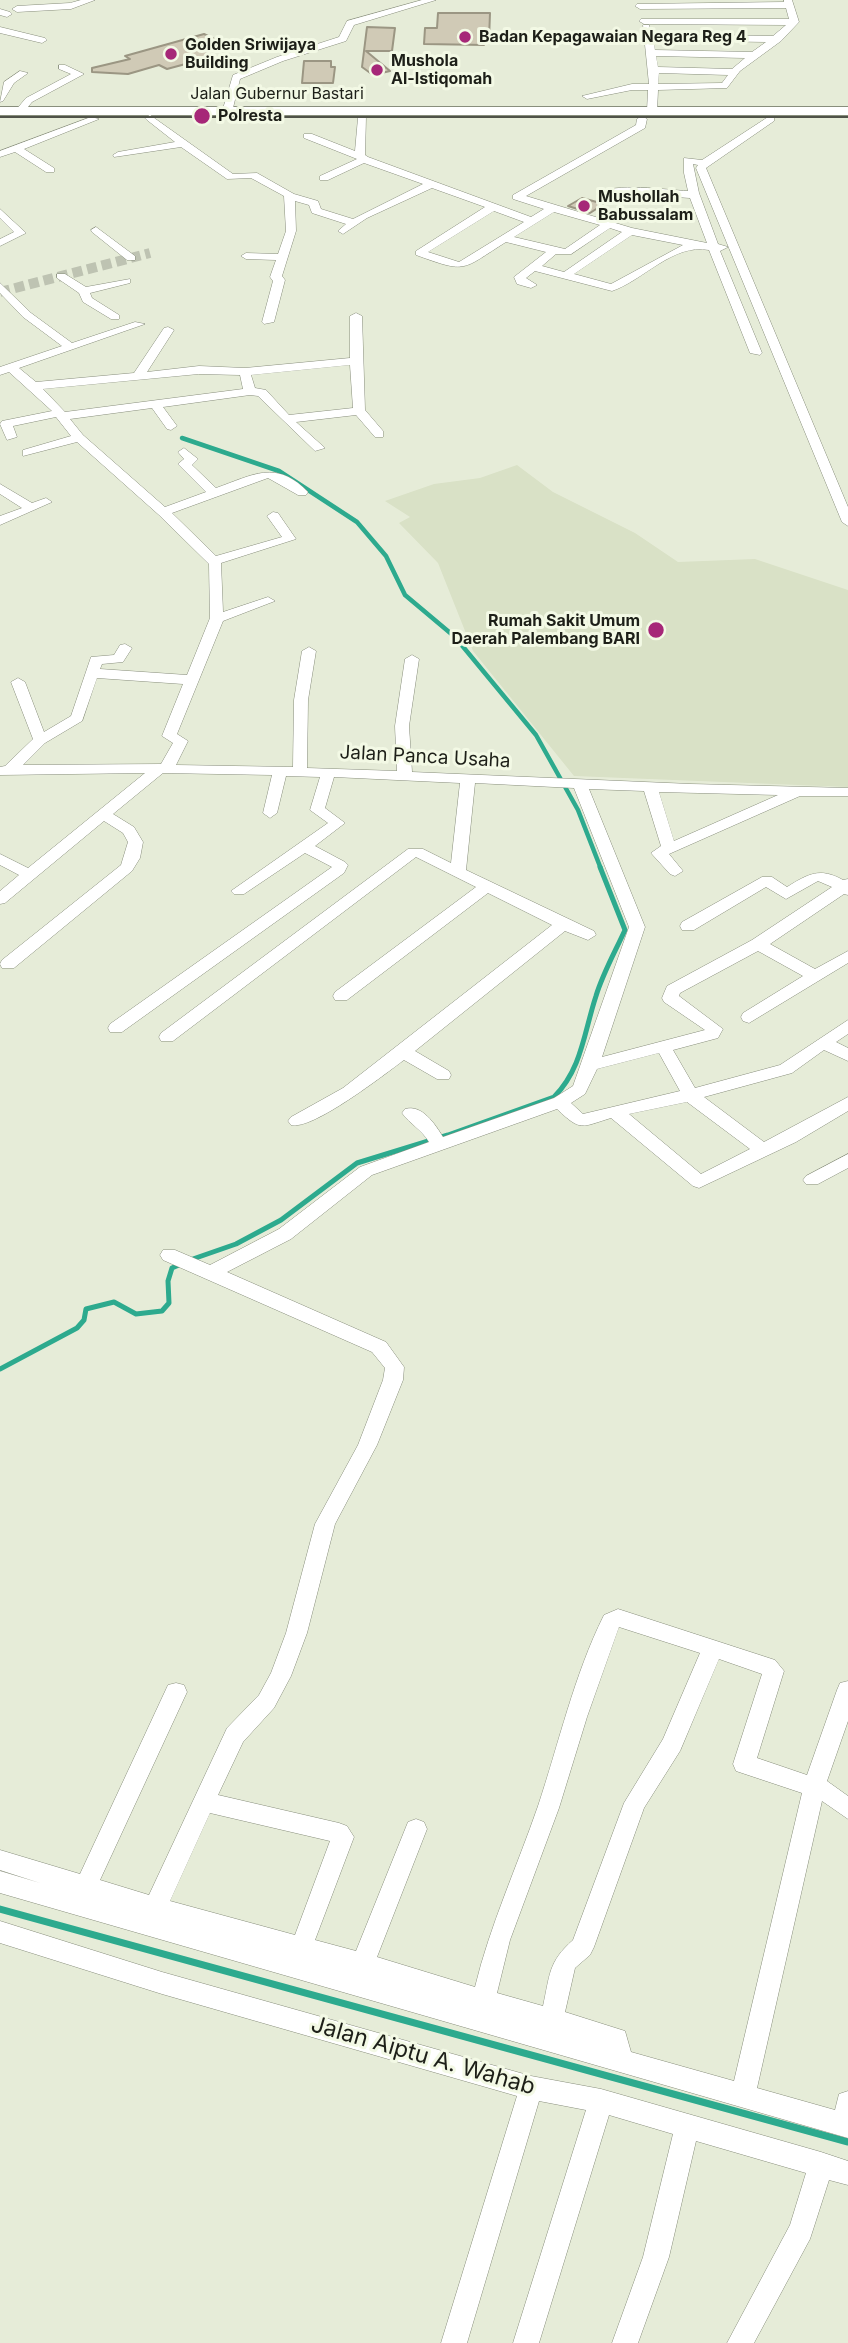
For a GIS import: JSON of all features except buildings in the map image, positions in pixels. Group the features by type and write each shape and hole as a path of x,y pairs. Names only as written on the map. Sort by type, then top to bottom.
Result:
{"highway":[{"name":"Jalan Gubernur Bastari","path":"0,111 94,118 647,115 827,111 848,116"},
{"name":"Jalan Gubernur Bastari","path":"0,118 49,114 227,111 521,115"},
{"name":"Jalan Gubernur Bastari","path":"647,115 752,120 848,116"}],"street":[{"path":"3,16 33,0"},
{"path":"17,9 70,6 91,0"},
{"path":"397,0 411,6"},
{"path":"227,111 236,77 280,59 343,39 350,23 432,0"},
{"path":"734,247 714,248 630,230 517,197 641,126 647,115 654,88 654,70 640,3 746,3 764,6 789,3 794,22"},
{"path":"764,6 770,33 779,39"},
{"path":"644,21 794,22"},
{"path":"587,96 626,88 716,88 729,82 733,72 753,55 779,39 794,22"},
{"path":"0,30 42,40"},
{"path":"648,37 779,39"},
{"path":"651,53 753,55"},
{"path":"20,111 29,100 79,74 62,67"},
{"path":"654,70 733,72"},
{"path":"0,99 9,82 23,73"},
{"path":"362,158 363,117"},
{"path":"0,154 94,118"},
{"path":"150,118 231,177 253,175 289,196 314,203 316,211 352,222"},
{"path":"771,119 704,163 701,168 848,522"},
{"path":"752,120 688,160 686,167 714,248 756,353"},
{"path":"308,136 491,208 532,221"},
{"path":"118,155 183,144"},
{"path":"16,148 50,170"},
{"path":"324,178 362,158"},
{"path":"688,160 704,163"},
{"path":"343,231 352,222 432,184"},
{"path":"601,194 634,191 695,195"},
{"path":"268,322 282,257 291,230 289,196"},
{"path":"491,208 420,253 455,267 462,265 553,208"},
{"path":"0,212 21,233 0,243"},
{"path":"504,239 568,252 609,224"},
{"path":"96,230 131,258"},
{"path":"565,276 630,230"},
{"path":"534,267 604,287 618,287 676,251 696,244"},
{"path":"531,285 519,279 554,251"},
{"path":"246,256 282,257"},
{"path":"61,276 84,291 126,281"},
{"path":"0,286 27,315 71,347"},
{"path":"84,291 85,298 115,317"},
{"path":"356,316 359,411 380,434"},
{"path":"6,370 139,324"},
{"path":"11,436 6,424 61,415 118,394 138,376 168,330"},
{"path":"138,376 208,370 245,372 356,361"},
{"path":"0,899 163,769 181,741 169,736 217,618 213,601 217,574 213,561 163,512 79,438 34,386 6,370"},
{"path":"245,372 248,391"},
{"path":"34,386 118,394 155,404 248,391 262,393 286,419 319,447"},
{"path":"155,404 171,426"},
{"path":"286,419 359,411"},
{"path":"27,453 79,438"},
{"path":"184,452 191,459 184,464 214,493"},
{"path":"163,512 270,474 303,492"},
{"path":"0,488 31,508"},
{"path":"0,521 46,502"},
{"path":"213,561 290,539 273,516"},
{"path":"217,618 268,601"},
{"path":"5,771 40,740 80,713 96,660 118,659 125,648"},
{"path":"300,771 301,700 309,651"},
{"path":"405,775 402,726 412,659"},
{"path":"90,673 192,680"},
{"path":"18,682 40,740"},
{"name":"Jalan Panca Usaha","path":"5,771 300,771 848,792"},
{"path":"270,813 280,771"},
{"path":"239,891 338,823 317,810 329,772"},
{"path":"458,872 468,778"},
{"path":"155,1908 203,1801 240,1728 266,1702 276,1683 299,1627 314,1559 328,1515 363,1455 393,1380 395,1367 379,1347 185,1263 285,1234 366,1171 434,1138 560,1102 579,1090 591,1065 637,927 577,783"},
{"path":"650,786 669,848"},
{"path":"675,871 659,854 799,792"},
{"path":"8,964 127,868 138,844 124,826 104,815"},
{"path":"116,1028 340,870 340,865 304,847"},
{"path":"167,1037 413,852 418,852 587,935"},
{"path":"0,859 30,875"},
{"path":"688,926 768,880 786,894 816,876 828,878 846,887"},
{"path":"341,996 486,887"},
{"path":"591,1065 706,1036 714,1031 715,1028 670,998 673,990 758,944 846,887"},
{"path":"297,1121 349,1092 563,924"},
{"path":"758,944 815,976"},
{"path":"749,1017 848,956"},
{"path":"560,1102 580,1121 690,1095 786,1069 848,1026"},
{"path":"823,1043 848,1055"},
{"path":"663,1046 690,1095 763,1150"},
{"path":"403,1052 443,1075"},
{"path":"614,1111 699,1182 790,1138 848,1103"},
{"path":"411,1113 434,1138"},
{"path":"813,1180 848,1160"},
{"path":"482,2001 498,1940 548,1808 611,1621 618,1618 768,1666 774,1674 744,1764 827,1792 848,1809"},
{"path":"551,2020 565,1962 582,1947 635,1802 656,1775 672,1744 713,1648"},
{"path":"743,2096 814,1787 848,1690"},
{"path":"86,1887 176,1692"},
{"path":"203,1801 243,1813 339,1833 343,1837 301,1948"},
{"path":"363,1964 416,1829"},
{"path":"0,1860 155,1908 363,1964 482,2001 612,2036 620,2045 621,2060"},
{"path":"0,1882 743,2096 847,2118"},
{"name":"Jalan Aiptu A. Wahab","path":"0,1932 162,1983 531,2088 601,2101 848,2173"},
{"path":"454,2343 531,2088"},
{"path":"526,2343 601,2101"},
{"path":"625,2343 656,2257 687,2126"},
{"path":"740,2343 801,2230 821,2164"}],"shaded area":[{"name":"Rumah Sakit Umum Daerah Palembang BARI","path":"517,465 553,492 635,533 678,562 755,559 848,590 848,787 574,776 473,651 438,563 399,523 410,517 385,501 434,484 480,478"}],"waterway":[{"path":"182,438 279,471 357,522 386,556 405,595 455,637 536,735 578,810 601,869"},
{"path":"190,1260 236,1244 281,1220 357,1163 448,1135 554,1097 571,1074 581,1050 599,987 625,930 600,867"},
{"path":"0,1369 77,1328 84,1320 86,1309 114,1302 136,1314 162,1311 169,1303 168,1281 172,1268 181,1264"},
{"path":"0,1909 848,2142"}],"tunnel":[{"path":"0,292 150,253"}],"tram line":[{"path":"0,117 848,117"}],"place":[{"name":"Badan Kepagawaian Negara Reg 4","path":"465,37"},
{"name":"Golden Sriwijaya Building","path":"171,54"},
{"name":"Mushola Al-Istiqomah","path":"377,70"},
{"name":"Polresta","path":"202,116"},
{"name":"Mushollah Babussalam","path":"584,206"},
{"name":"Rumah Sakit Umum Daerah Palembang BARI","path":"656,630"}]}
